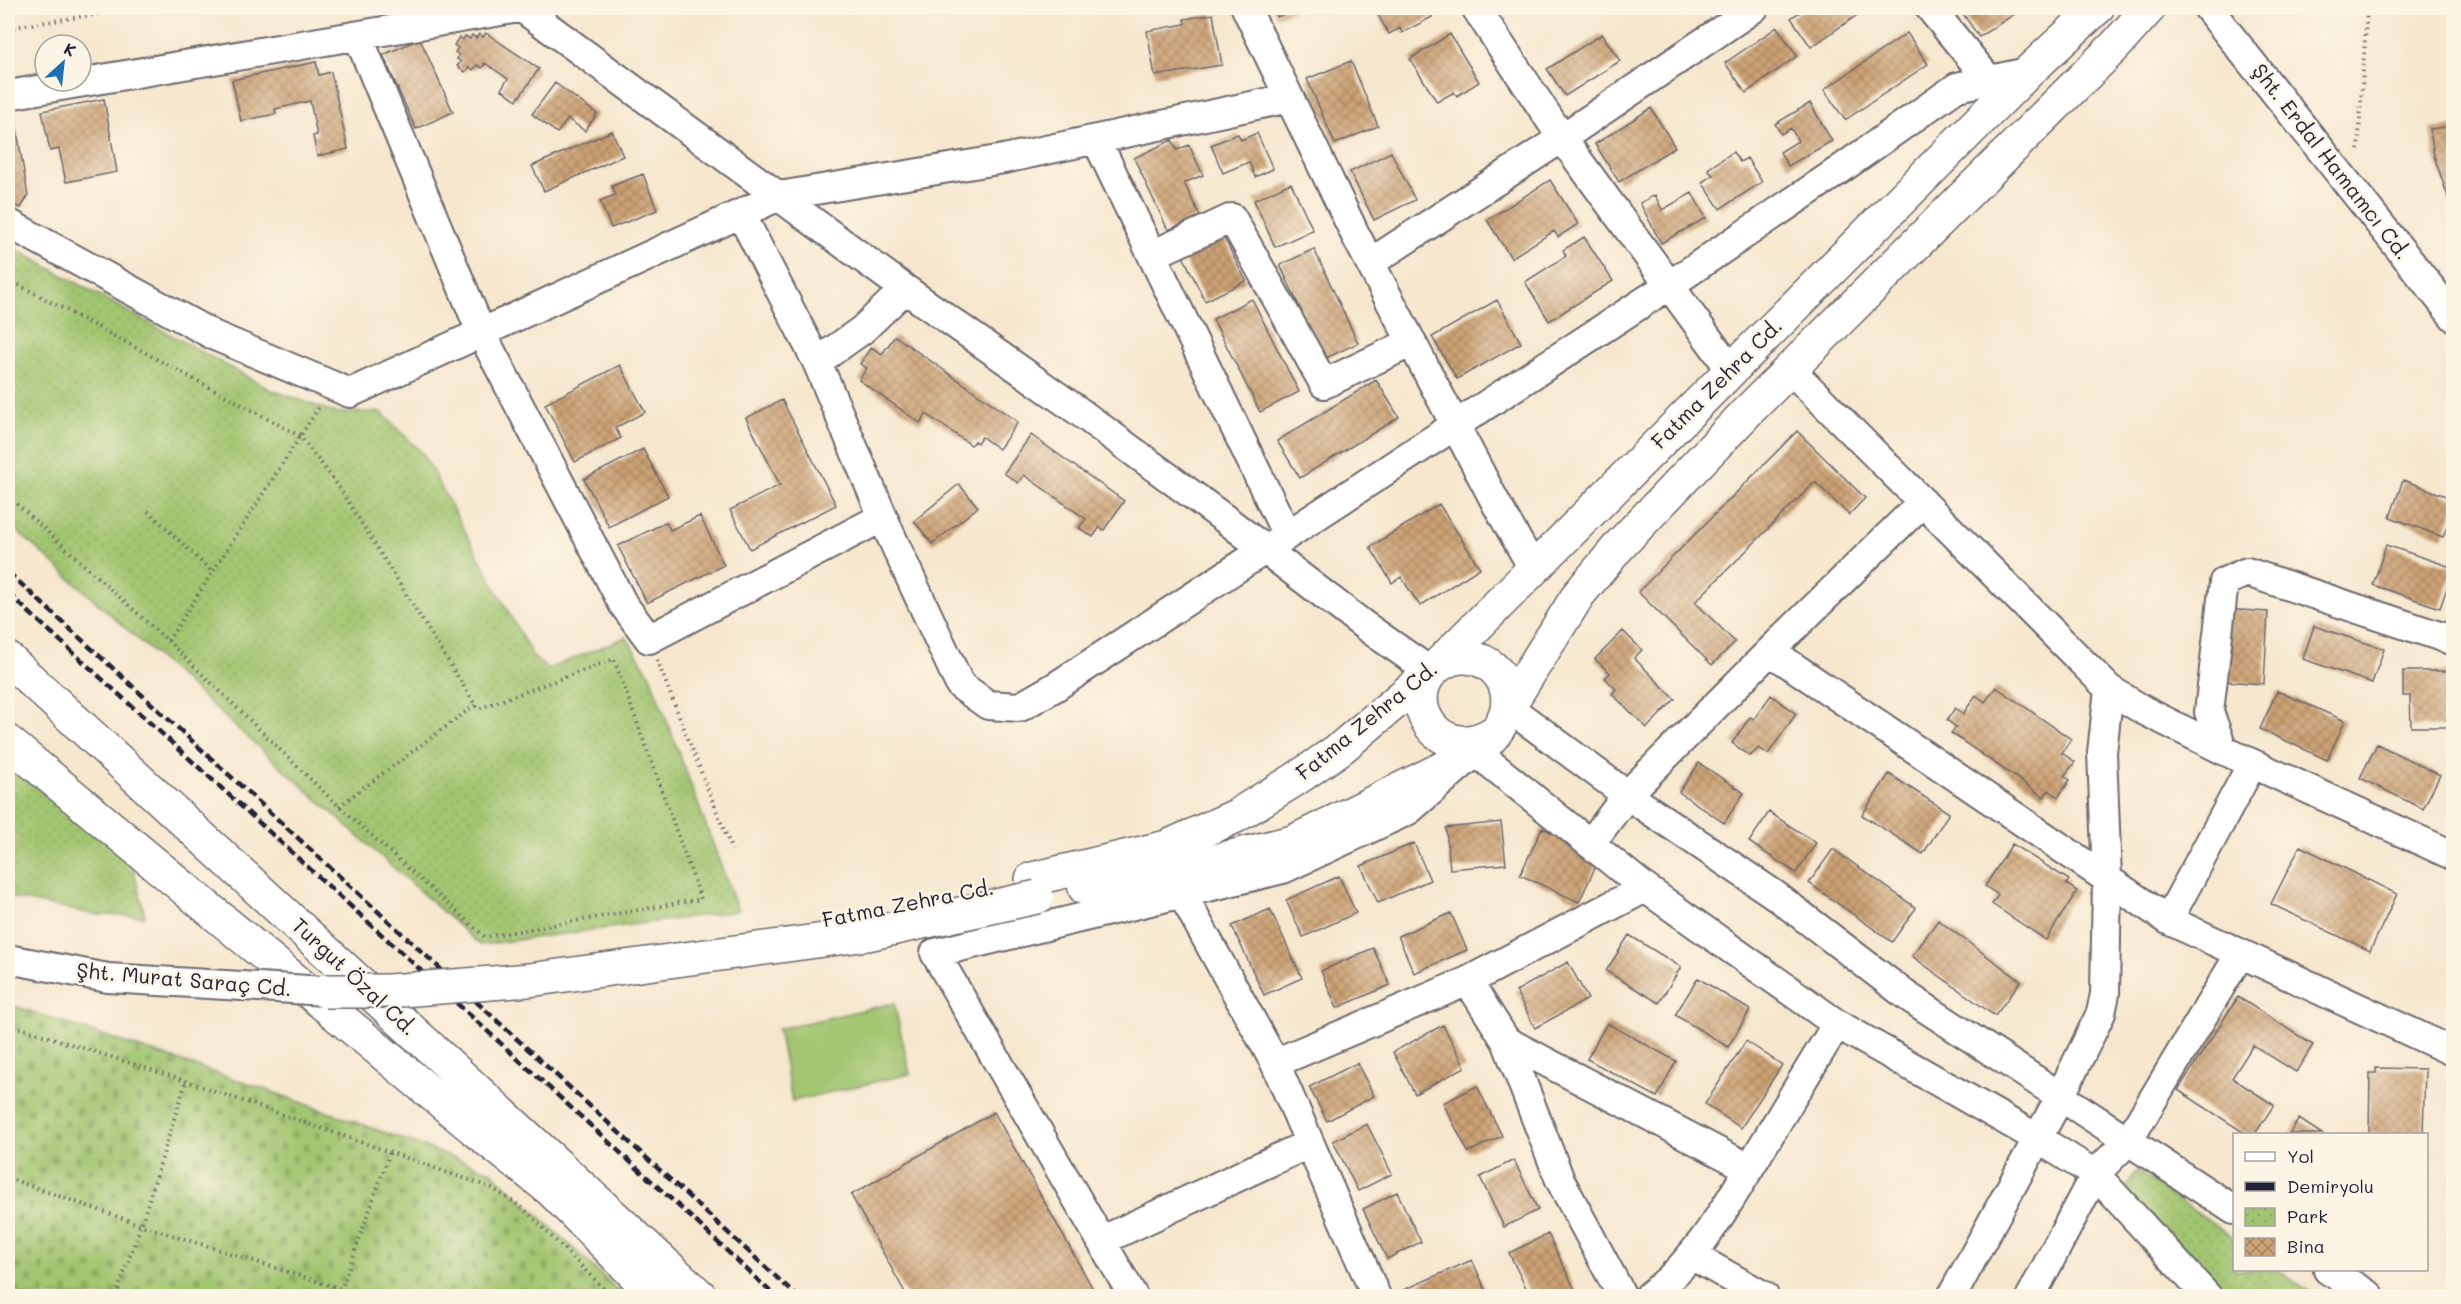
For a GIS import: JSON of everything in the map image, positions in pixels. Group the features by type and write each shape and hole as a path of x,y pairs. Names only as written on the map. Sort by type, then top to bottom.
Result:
{"main road":[{"name":"Fatma Zehra Cd.","path":"1034,888 1167,846 1236,816 1341,748 1431,672 2028,72 2097,8"},
{"name":"Fatma Zehra Cd.","path":"324,982 503,966 821,922 924,903 1169,872 1293,842 1492,730 1579,594 1620,545 1790,369 2115,46 2150,8"},
{"path":"1469,657 1482,660 1494,668 1503,679 1508,693 1492,730 1481,740 1467,743 1453,742 1435,730 1423,713 1421,699 1424,685 1431,672 1442,663 1455,658 1469,657"},
{"name":"Turgut Özal Cd.","path":"8,659 700,1296"},
{"name":"Turgut Özal Cd.","path":"8,742 485,1138 551,1190 656,1296"}],"street":[{"path":"8,95 521,8 905,289 1077,410 1276,542 1365,626 1431,672"},
{"path":"1246,8 1370,263 1534,570"},
{"path":"1370,263 1562,138 1754,8"},
{"path":"1930,8 1989,80"},
{"name":"Şht. Erdal Hamamcı Cd.","path":"2208,8 2454,317"},
{"path":"1481,9 1562,138 1731,370"},
{"path":"358,36 481,332 623,604 650,639 883,517"},
{"path":"741,214 817,362 883,517 960,685 988,705 1020,707 1055,687 1456,427 1841,169 1957,87 2028,72"},
{"path":"8,224 215,336 350,393 779,196 1004,159 1288,98"},
{"path":"1096,140 1152,255 1276,542"},
{"path":"1152,255 1232,218 1324,384 1412,342"},
{"path":"817,362 862,330 905,289"},
{"path":"1790,369 2109,689 2144,710 2223,750 2454,856"},
{"path":"1590,844 1627,795 1923,502"},
{"path":"2223,750 2209,712 2224,582 2247,572 2454,641"},
{"path":"1770,651 2168,920 2454,1052"},
{"path":"1952,1296 2060,1097 2101,1013 2105,994 2108,879 2102,752 2109,689"},
{"path":"1492,730 1627,795 1775,895 1907,996 2233,1209"},
{"path":"1492,730 1590,844 1645,888 1837,1024 2037,1138 2095,1174 2207,1296"},
{"path":"1133,1296 935,953 1283,869 1408,810 1492,730"},
{"path":"2168,920 2252,764"},
{"path":"1275,1063 1468,981 1645,888"},
{"path":"1182,894 1275,1063 1308,1144 1376,1296"},
{"name":"Şht. Murat Saraç Cd.","path":"8,941 117,963 324,982"},
{"path":"2031,1296 2095,1174 2128,1142 2240,954"},
{"name":"Şht. Murat Saraç Cd.","path":"8,959 108,978 324,982"},
{"path":"1468,981 1506,1041 1560,1180 1622,1296"},
{"path":"1649,1296 1666,1284 1725,1210 1837,1024"},
{"path":"1506,1041 1749,1168"},
{"path":"1101,1241 1308,1144"},
{"path":"1691,1255 1764,1296"},
{"path":"2331,1271 2370,1296"}],"path":[{"path":"8,28 138,8"},
{"path":"2358,150 2367,8"},
{"path":"8,279 300,436 337,484 478,709 614,659 701,899 485,937 339,806 168,640 8,496"},
{"path":"168,640 333,385"},
{"path":"148,511 212,572"},
{"path":"650,639 732,850"},
{"path":"339,806 475,705"},
{"path":"8,1024 186,1081 492,1188 524,1209 610,1296"},
{"path":"116,1296 186,1081"},
{"path":"339,1296 390,1152"},
{"path":"8,1178 141,1225 363,1296"}],"green space":[{"path":"8,245 269,389 336,413 381,412 423,454 533,657 548,669 626,637 649,673 738,911 480,945 8,523"},
{"path":"8,766 17,768 131,858 145,916 98,915 8,897"},
{"path":"894,1003 910,1074 792,1101 778,1029"},
{"path":"8,1004 267,1090 491,1171 624,1296 8,1296"},
{"path":"2137,1171 2233,1238 2233,1271 2279,1271 2316,1296 2229,1296 2123,1190"}],"building":[{"path":"1273,8 1299,8 1277,17"},
{"path":"1374,8 1427,8 1432,17 1402,33 1400,28 1389,34"},
{"path":"1806,8 1861,8 1863,11 1811,47 1791,18"},
{"path":"1959,8 2024,8 1979,37"},
{"path":"1213,14 1222,65 1155,76 1147,31 1185,24 1184,19"},
{"path":"1777,27 1797,56 1746,93 1725,63"},
{"path":"486,33 539,69 517,100 501,89 508,79 485,63 482,68 477,65 473,70 469,67 465,72 457,66 461,62 457,59 459,55 455,52 458,48 454,45 459,37 463,40 465,36 470,39 472,35 476,38 479,34 483,37"},
{"path":"1907,33 1928,64 1845,120 1824,90"},
{"path":"1450,34 1479,82 1457,96 1454,92 1437,102 1410,59"},
{"path":"1602,34 1620,61 1565,96 1547,69"},
{"path":"420,39 453,112 416,129 383,55"},
{"path":"1351,61 1378,126 1335,144 1307,79"},
{"path":"316,62 319,75 331,72 348,149 317,156 313,136 317,135 310,101 275,109 276,114 241,121 232,80"},
{"path":"555,83 597,114 585,131 568,119 557,133 532,114"},
{"path":"104,99 117,172 66,182 59,149 50,151 42,111"},
{"path":"1810,103 1832,141 1788,166 1780,152 1798,141 1791,128 1781,134 1775,124"},
{"path":"1651,108 1675,147 1619,182 1595,144"},
{"path":"14,113 28,196 21,208 8,203 8,114"},
{"path":"2454,126 2453,211 2434,156 2430,129"},
{"path":"612,131 623,156 544,191 532,166"},
{"path":"1257,133 1273,169 1255,177 1249,162 1223,173 1211,145 1238,134 1241,140"},
{"path":"1172,140 1177,150 1189,145 1203,175 1184,183 1200,216 1168,230 1134,158"},
{"path":"1391,152 1415,200 1374,220 1350,172"},
{"path":"1733,152 1740,162 1747,158 1762,182 1720,209 1702,182 1713,175 1708,169"},
{"path":"643,174 657,210 611,228 600,201 615,195 612,186"},
{"path":"1550,180 1578,224 1558,237 1554,231 1511,258 1487,220"},
{"path":"1291,183 1313,230 1275,247 1254,200"},
{"path":"1692,193 1706,218 1661,243 1640,203 1655,195 1662,210"},
{"path":"1223,236 1246,281 1205,301 1183,256"},
{"path":"1584,237 1613,281 1549,321 1525,282 1566,256 1563,250"},
{"path":"1314,249 1358,343 1324,359 1280,265"},
{"path":"1252,299 1299,392 1260,412 1213,319"},
{"path":"1497,300 1521,343 1457,379 1432,337"},
{"path":"895,336 1018,422 999,449 982,437 977,443 975,441 971,445 926,414 920,423 859,380 867,368 860,364 871,347 882,354"},
{"path":"620,365 645,412 615,428 621,438 575,462 545,404"},
{"path":"1376,380 1399,417 1300,478 1277,441"},
{"path":"782,400 836,505 750,549 730,510 780,485 746,418"},
{"path":"1797,431 1865,498 1849,515 1815,482 1695,602 1735,642 1712,665 1638,592"},
{"path":"1031,435 1124,501 1104,530 1100,527 1093,537 1079,528 1086,519 1024,475 1018,483 1004,473"},
{"path":"643,449 668,496 609,527 584,479"},
{"path":"2403,480 2454,499 2454,509 2443,537 2390,517"},
{"path":"959,484 978,507 932,544 914,521"},
{"path":"1439,504 1480,568 1420,606 1401,577 1392,583 1370,547"},
{"path":"700,516 724,565 647,603 618,546 666,522 670,530"},
{"path":"2386,545 2454,568 2440,608 2373,585"},
{"path":"2227,609 2268,612 2264,684 2223,681"},
{"path":"2314,626 2384,649 2372,683 2303,659"},
{"path":"1623,631 1642,650 1634,658 1675,699 1647,728 1612,694 1616,689 1605,678 1610,673 1595,659"},
{"path":"2403,671 2448,671 2449,727 2411,727 2410,696 2403,696"},
{"path":"1996,687 2071,739 2062,753 2075,762 2064,776 2070,780 2058,797 2049,790 2044,797 1951,733 1956,727 1947,720 1955,708 1963,714 1976,695 1985,702"},
{"path":"2277,691 2345,721 2327,760 2260,729"},
{"path":"1771,695 1796,714 1768,754 1759,748 1750,756 1732,743 1750,717 1754,719"},
{"path":"2377,744 2440,775 2423,809 2360,778"},
{"path":"1699,763 1744,793 1724,823 1679,792"},
{"path":"1889,774 1949,813 1923,854 1862,815"},
{"path":"1769,812 1816,843 1796,873 1749,842"},
{"path":"1501,822 1506,864 1450,869 1446,828"},
{"path":"1542,828 1601,855 1579,902 1520,875"},
{"path":"1414,843 1430,880 1378,903 1361,866"},
{"path":"2012,844 2069,880 2066,884 2077,891 2046,940 1992,904 1998,895 1985,886"},
{"path":"2300,846 2397,894 2370,951 2271,904"},
{"path":"1833,849 1916,908 1892,942 1809,883"},
{"path":"1339,876 1356,913 1303,937 1286,900"},
{"path":"1270,909 1302,978 1264,995 1232,926"},
{"path":"1451,913 1467,950 1414,973 1398,936"},
{"path":"1938,920 2021,981 1995,1016 1912,956"},
{"path":"1629,935 1681,967 1659,1003 1606,971"},
{"path":"1373,948 1390,985 1337,1008 1321,971"},
{"path":"1568,962 1588,999 1535,1028 1516,991"},
{"path":"1698,978 1750,1010 1728,1047 1675,1015"},
{"path":"2238,997 2313,1045 2296,1072 2253,1045 2232,1078 2274,1105 2256,1133 2244,1133 2178,1090"},
{"path":"1607,1023 1676,1061 1657,1097 1587,1059"},
{"path":"1443,1025 1465,1067 1415,1094 1393,1052"},
{"path":"1746,1041 1782,1065 1741,1128 1705,1104"},
{"path":"1357,1063 1374,1096 1327,1121 1309,1087"},
{"path":"2376,1068 2425,1069 2423,1133 2369,1133 2370,1073 2376,1073"},
{"path":"1477,1086 1502,1136 1468,1152 1443,1103"},
{"path":"994,1112 1097,1296 907,1296 851,1195"},
{"path":"2299,1119 2320,1133 2290,1133"},
{"path":"1367,1124 1392,1174 1358,1191 1333,1141"},
{"path":"1514,1160 1538,1210 1504,1227 1480,1177"},
{"path":"1397,1192 1421,1242 1387,1259 1363,1209"},
{"path":"1548,1234 1578,1296 1530,1296 1509,1253"},
{"path":"1472,1260 1487,1293 1478,1296 1398,1296 1397,1293"}],"railway":[{"path":"8,572 797,1296"},
{"path":"8,593 775,1296"}]}
